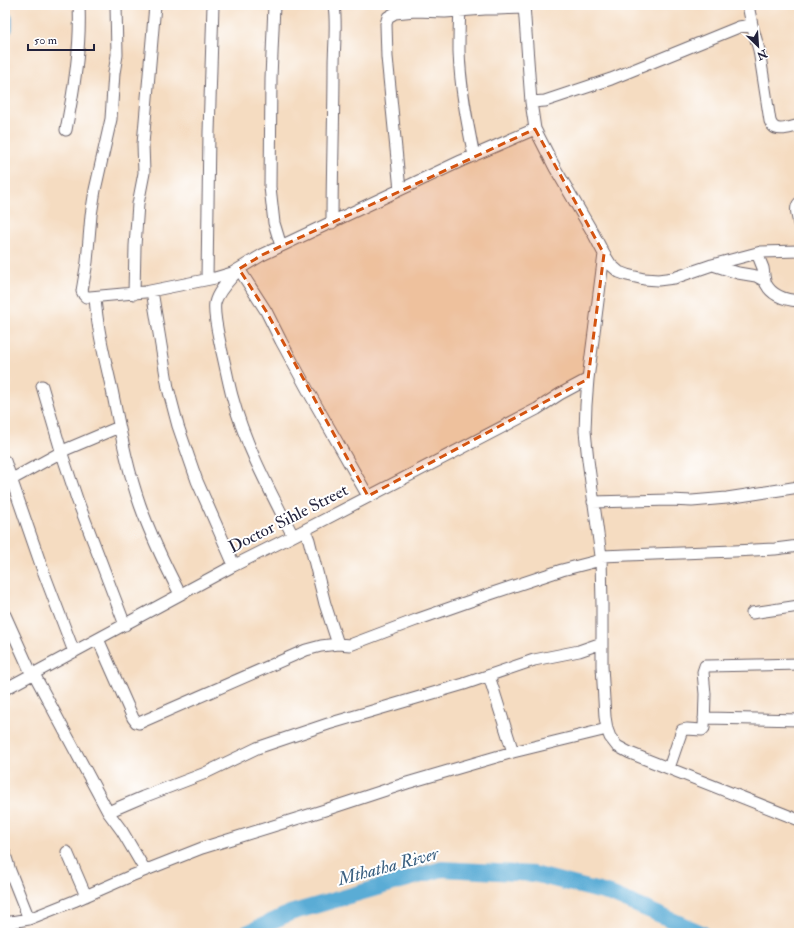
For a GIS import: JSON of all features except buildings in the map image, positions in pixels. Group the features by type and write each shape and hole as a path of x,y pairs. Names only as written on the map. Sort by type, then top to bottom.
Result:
{"street":[{"path":"66,130 78,51 78,5"},
{"path":"116,5 117,55 114,73 111,119 91,215 87,262 82,291 86,297 134,294 227,274 281,246 535,129"},
{"path":"134,294 137,215 144,173 143,144 155,5"},
{"path":"207,279 209,132 213,5"},
{"path":"274,5 271,78 270,187 274,223 281,246"},
{"path":"332,223 334,65 336,30 334,5"},
{"path":"748,5 759,50 770,120 773,126 781,129 799,125"},
{"path":"400,190 387,57 386,20 388,17 395,13 415,11 445,12 524,6 531,102 535,129 555,168 611,265 619,272 627,275 644,279 658,280 674,278 712,265 761,252 799,251"},
{"path":"460,11 459,51 461,74 474,156"},
{"path":"531,102 545,101 577,91 739,27 752,25"},
{"path":"799,203 796,208 799,224"},
{"path":"757,253 766,281 772,292 779,296 799,301"},
{"path":"604,254 588,379 585,431 601,558 602,666 605,717 610,738 617,746 630,752 799,820"},
{"path":"712,265 738,273 756,276 766,281"},
{"path":"239,269 266,311 311,396 368,496"},
{"path":"239,269 219,294 214,305 218,333 232,396 244,433 261,472 293,536"},
{"path":"152,291 168,388 178,426 197,481 234,565"},
{"path":"95,297 102,345 125,454 140,505 157,546 180,594"},
{"name":"Doctor Sihle Street","path":"5,689 234,565 305,530 537,409 560,394 588,379"},
{"path":"42,386 61,453 125,625"},
{"path":"8,482 67,449 119,427"},
{"path":"5,461 8,482 74,652"},
{"path":"593,502 670,500 692,501 727,498 799,487"},
{"path":"305,530 310,540 325,604 338,644"},
{"path":"98,639 133,718 139,723 306,650 320,646 338,644 350,645 512,586 601,558 775,549 799,546"},
{"path":"752,613 799,606"},
{"path":"5,615 33,674 108,812 122,831 145,870"},
{"path":"108,812 203,774 257,748 328,724 489,676 534,660 579,651 602,643"},
{"path":"669,768 682,730 702,730 704,728 705,694 703,672 706,666 799,664"},
{"path":"489,676 513,752"},
{"path":"704,718 799,720"},
{"path":"5,923 29,919 145,870 202,848 407,783 513,752 607,729"},
{"path":"67,852 86,896"},
{"path":"5,854 29,919"}],"highlighted area":[{"path":"535,129 604,254 588,379 368,496 266,311 239,269 262,255"}],"waterway":[{"name":"Mthatha River","path":"5,19 5,28"},
{"name":"Mthatha River","path":"247,933 290,913 442,869 534,874 611,894 702,933"}]}
